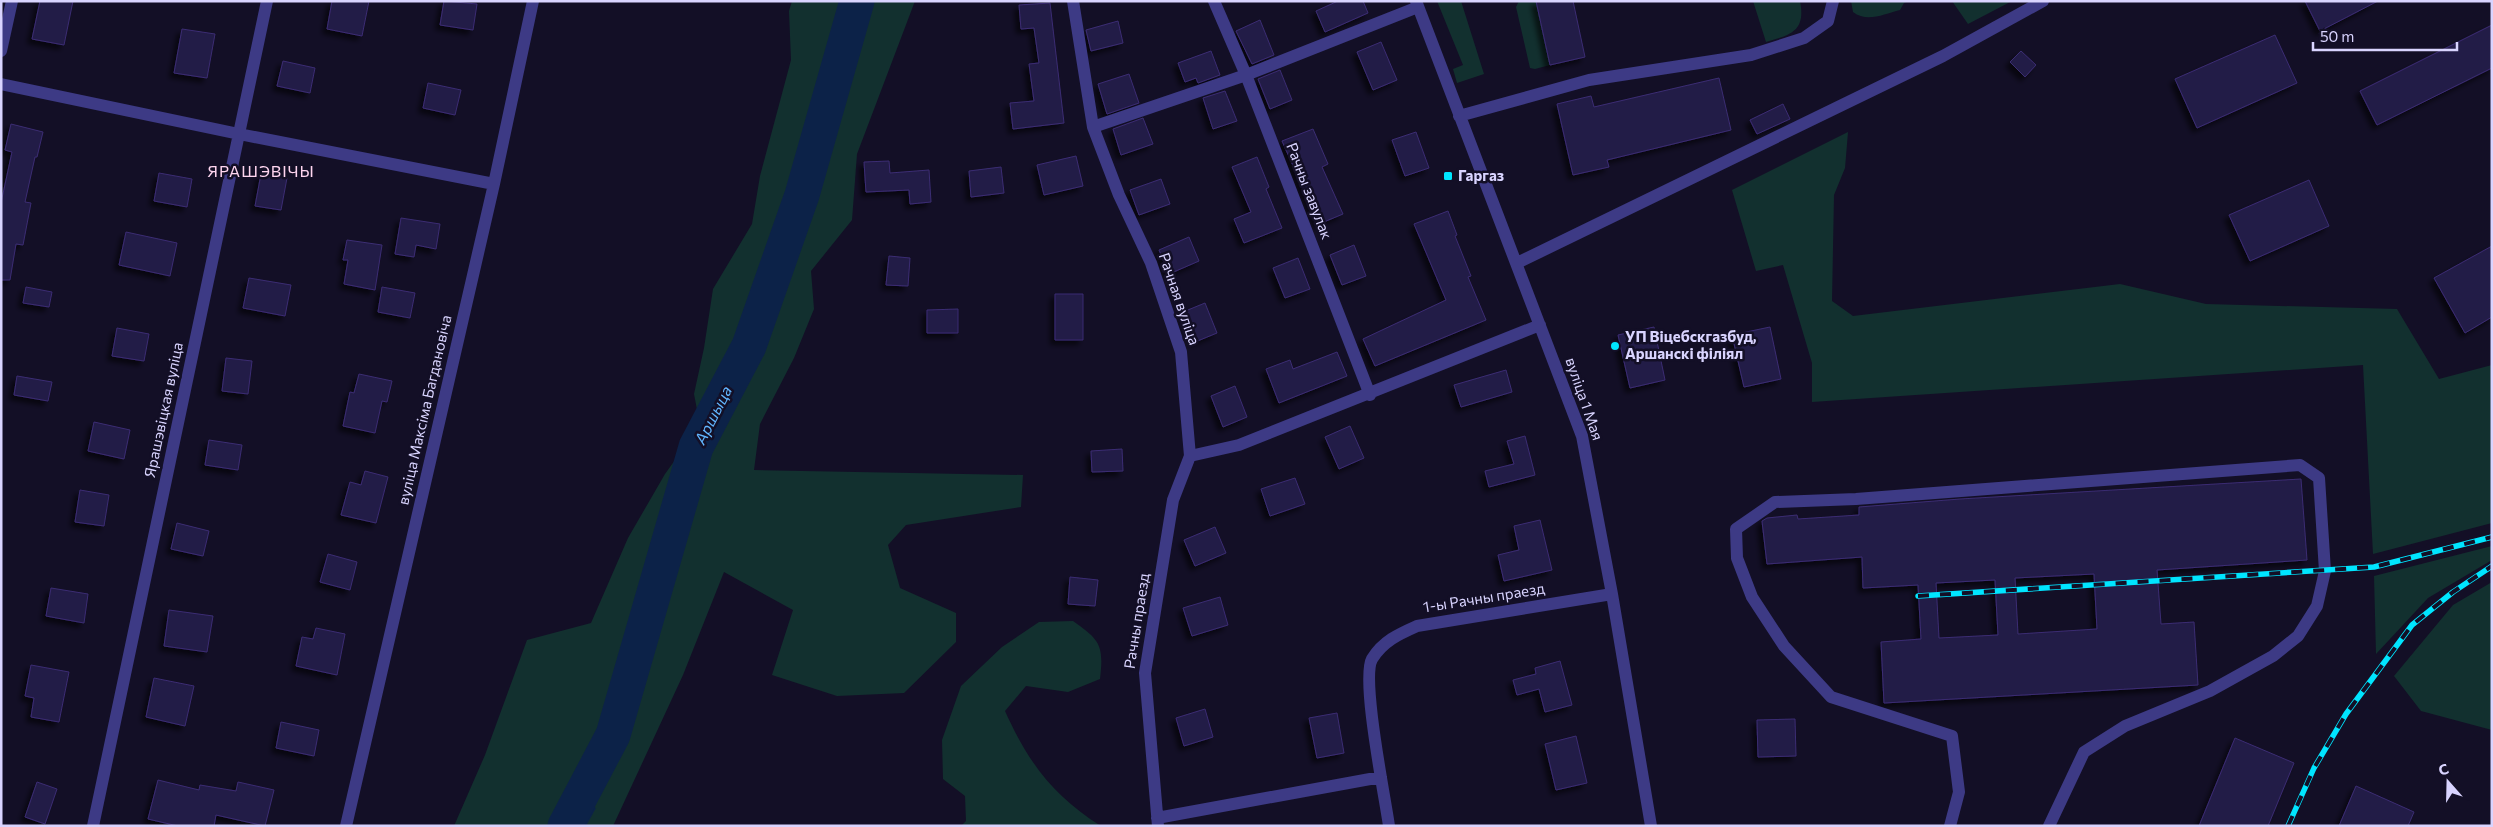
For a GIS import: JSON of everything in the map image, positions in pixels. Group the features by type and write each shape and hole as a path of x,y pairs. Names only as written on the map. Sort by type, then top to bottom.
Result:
{"street":[{"path":"1,50 12,1"},
{"name":"Ярашэвіцкая вуліца","path":"93,826 267,1"},
{"name":"вуліца Максіма Багдановіча","path":"346,826 494,184 532,1"},
{"name":"Рачная вуліца","path":"1073,1 1093,127 1119,195 1151,263 1181,352 1190,456"},
{"name":"Рачны завулак","path":"1214,1 1246,75 1370,395"},
{"path":"1460,116 1589,80 1751,54 1787,44 1804,38 1828,22 1833,1"},
{"path":"1517,263 1943,56 2043,1"},
{"path":"1093,127 1246,75 1417,4"},
{"name":"вуліца 1 Мая","path":"1417,4 1582,436 1612,594 1651,826"},
{"path":"1,84 239,134 494,184"},
{"path":"1190,456 1240,445 1370,395 1540,325"},
{"name":"Рачны праезд","path":"1158,822 1144,673 1173,500 1190,456"},
{"path":"1950,826 1959,792 1952,736 1831,697 1784,646 1752,597 1736,558 1736,529 1775,502 1876,497 2300,466 2319,478 2325,572 2317,606 2298,636 2273,656 2210,691 2125,726 2084,752 2049,826"},
{"name":"1-ы Рачны праезд","path":"1389,826 1369,692 1371,661 1389,639 1417,626 1612,594"},
{"path":"1158,822 1381,777"}],"green space":[{"path":"792,1 915,1 857,154 852,220 811,271 814,309 794,358 760,424 754,470 1023,475 1021,507 906,525 888,545 900,588 956,613 956,642 904,693 837,696 772,675 793,610 724,572 683,675 613,826 454,826 485,755 527,640 591,623 628,538 665,474 700,425 694,394 704,348 713,289 752,224 760,176 791,60 789,11"},
{"path":"1437,1 1461,1 1484,74 1457,83 1453,69 1463,65"},
{"path":"1519,1 1536,1 1550,65 1535,69 1530,68 1516,7"},
{"path":"1753,1 1800,1 1801,19 1795,30 1789,34 1766,42"},
{"path":"1851,1 1909,1 1904,3 1900,10 1864,17 1853,12"},
{"path":"1952,1 2012,1 1968,24"},
{"path":"1848,132 1845,168 1834,195 1832,301 1853,316 2120,284 2206,304 2397,309 2439,379 2492,365 2492,523 2373,554 2363,365 1812,402 1812,363 1783,265 1756,271 1732,190"},
{"path":"2492,546 2492,560 2428,598 2376,654 2374,576"},
{"path":"2492,582 2492,730 2421,711 2394,676 2453,605"},
{"path":"1073,621 1089,633 1098,644 1101,658 1100,679 1068,692 1026,686 1005,711 1023,746 1044,776 1069,803 1101,826 961,826 966,821 965,796 943,779 942,740 961,686 1002,647 1039,622"}],"water":[{"path":"564,794 596,808 586,826 547,826"}],"building":[{"path":"40,1 73,1 64,45 32,39"},
{"path":"332,1 369,1 362,36 327,29"},
{"path":"444,1 477,4 473,30 440,25"},
{"path":"1338,1 1363,1 1368,13 1325,32 1316,11"},
{"path":"1536,1 1573,1 1585,57 1550,65"},
{"path":"2305,1 2378,1 2320,31"},
{"path":"1050,3 1064,123 1013,129 1010,103 1034,101 1029,64 1039,63 1034,28 1021,29 1019,5"},
{"path":"1260,20 1274,55 1252,64 1236,31"},
{"path":"1118,21 1123,43 1091,51 1086,30"},
{"path":"2492,25 2492,68 2377,125 2360,91"},
{"path":"182,29 215,34 207,78 174,73"},
{"path":"2275,35 2297,83 2197,128 2175,79"},
{"path":"1381,42 1397,80 1373,90 1357,52"},
{"path":"1211,51 1220,75 1198,83 1196,78 1185,82 1178,63"},
{"path":"2021,51 2036,65 2025,77 2010,62"},
{"path":"283,61 315,68 310,93 277,86"},
{"path":"1280,70 1292,100 1270,109 1258,79"},
{"path":"1129,74 1139,103 1107,114 1098,84"},
{"path":"1719,78 1731,130 1607,160 1609,167 1573,175 1557,104 1591,96 1594,107"},
{"path":"428,83 461,90 455,115 423,108"},
{"path":"1225,91 1237,121 1213,129 1203,98"},
{"path":"1783,104 1790,119 1757,134 1750,120"},
{"path":"1143,118 1153,144 1121,155 1113,129"},
{"path":"11,124 43,132 37,157 35,157 25,202 31,203 23,245 16,244 10,280 1,280 1,203 12,152 5,150"},
{"path":"1313,129 1328,164 1322,167 1343,214 1319,224 1282,141"},
{"path":"1416,132 1429,168 1405,176 1392,140"},
{"path":"1076,156 1083,186 1044,195 1037,165"},
{"path":"1257,157 1269,187 1266,189 1282,228 1244,243 1234,219 1251,212 1232,167"},
{"path":"889,161 890,173 929,170 931,202 910,204 909,190 866,192 864,162"},
{"path":"1001,167 1004,193 971,197 969,171"},
{"path":"159,173 192,179 187,207 154,201"},
{"path":"261,174 287,178 281,210 255,206"},
{"path":"1161,179 1170,204 1139,215 1130,190"},
{"path":"2309,180 2329,226 2250,261 2229,215"},
{"path":"1448,211 1457,235 1455,236 1471,276 1468,277 1486,320 1375,366 1363,339 1446,300 1414,224"},
{"path":"401,218 440,224 436,249 416,245 414,257 395,254"},
{"path":"126,232 177,243 170,276 119,265"},
{"path":"1189,237 1199,261 1169,274 1159,250"},
{"path":"347,240 382,245 375,290 344,284 348,260 343,260"},
{"path":"1354,245 1366,276 1342,285 1330,255"},
{"path":"2492,246 2492,317 2465,333 2434,278"},
{"path":"889,256 910,258 908,286 886,285"},
{"path":"1298,258 1310,289 1285,298 1273,268"},
{"path":"249,278 291,285 285,316 243,308"},
{"path":"26,287 52,292 49,307 23,303"},
{"path":"382,287 415,293 410,318 378,312"},
{"path":"1055,294 1083,294 1083,340 1055,340"},
{"path":"1205,303 1217,333 1195,342 1183,312"},
{"path":"958,309 958,333 927,333 927,310"},
{"path":"1654,327 1665,380 1630,388 1618,335"},
{"path":"1770,327 1781,379 1744,387 1732,335"},
{"path":"117,328 149,334 144,361 112,356"},
{"path":"1337,352 1347,376 1279,403 1266,369 1290,360 1293,369"},
{"path":"226,358 252,361 248,394 222,391"},
{"path":"1506,370 1512,392 1461,407 1454,385"},
{"path":"359,374 392,381 387,402 382,401 375,433 343,426 350,392 354,393"},
{"path":"17,376 52,382 48,401 14,395"},
{"path":"1235,386 1247,417 1223,427 1211,396"},
{"path":"94,422 130,430 124,459 88,451"},
{"path":"1350,426 1364,458 1339,469 1325,437"},
{"path":"1525,436 1535,475 1489,487 1485,471 1514,464 1507,441"},
{"path":"209,440 242,445 238,470 205,465"},
{"path":"1122,449 1123,471 1092,472 1091,451"},
{"path":"365,471 388,477 376,523 341,515 350,482 361,485"},
{"path":"1295,478 1305,504 1270,516 1261,489"},
{"path":"2301,479 2307,560 2157,570 2161,624 2194,622 2198,685 1884,703 1881,642 1921,639 1918,585 1863,588 1862,557 1767,564 1762,521 1767,518 1797,515 1798,519 1859,515 1859,507 1960,499","holes":["2094,574 2097,629 2018,634 2015,578","1995,580 1998,635 1939,638 1936,583"]},
{"path":"80,490 109,495 104,526 75,522"},
{"path":"1540,520 1552,570 1504,581 1498,555 1519,550 1514,526"},
{"path":"177,523 209,531 203,556 171,549"},
{"path":"1215,527 1226,553 1195,566 1184,540"},
{"path":"328,554 357,562 350,590 320,582"},
{"path":"1070,577 1098,580 1095,606 1068,604"},
{"path":"51,588 88,594 84,623 46,616"},
{"path":"1220,597 1228,625 1192,636 1183,608"},
{"path":"169,610 213,616 207,652 164,646"},
{"path":"316,628 345,634 337,675 296,666 302,637 313,639"},
{"path":"1560,661 1572,705 1545,712 1539,689 1517,695 1513,680 1536,674 1535,668"},
{"path":"31,665 69,672 59,722 31,717 34,698 25,696"},
{"path":"154,678 194,686 185,726 146,717"},
{"path":"1205,709 1213,737 1184,746 1176,718"},
{"path":"1337,713 1344,753 1317,758 1309,718"},
{"path":"1795,719 1796,756 1758,757 1757,720"},
{"path":"281,722 319,730 314,756 276,748"},
{"path":"1576,736 1587,783 1556,790 1545,744"},
{"path":"2235,738 2294,763 2268,826 2199,826"},
{"path":"158,780 199,790 200,785 236,791 238,782 274,790 265,826 216,815 214,826 178,826 148,819"},
{"path":"37,782 57,789 45,824 25,817"},
{"path":"2356,786 2414,812 2408,826 2339,826"}],"waterway":[{"name":"Аршыца","path":"565,826 613,735 696,447 749,346 802,195 857,1"}],"railway":[{"path":"1918,596 2374,567 2492,537"},
{"path":"2288,826 2314,768 2346,714 2412,625 2453,592 2492,566"}],"place":[{"name":"Гаргаз","path":"1448,176"},
{"name":"УП Віцебскгазбуд, Аршанскі філіял","path":"1615,346"}],"district":[{"name":"ЯРАШЭВІЧЫ","path":"261,171"}]}
